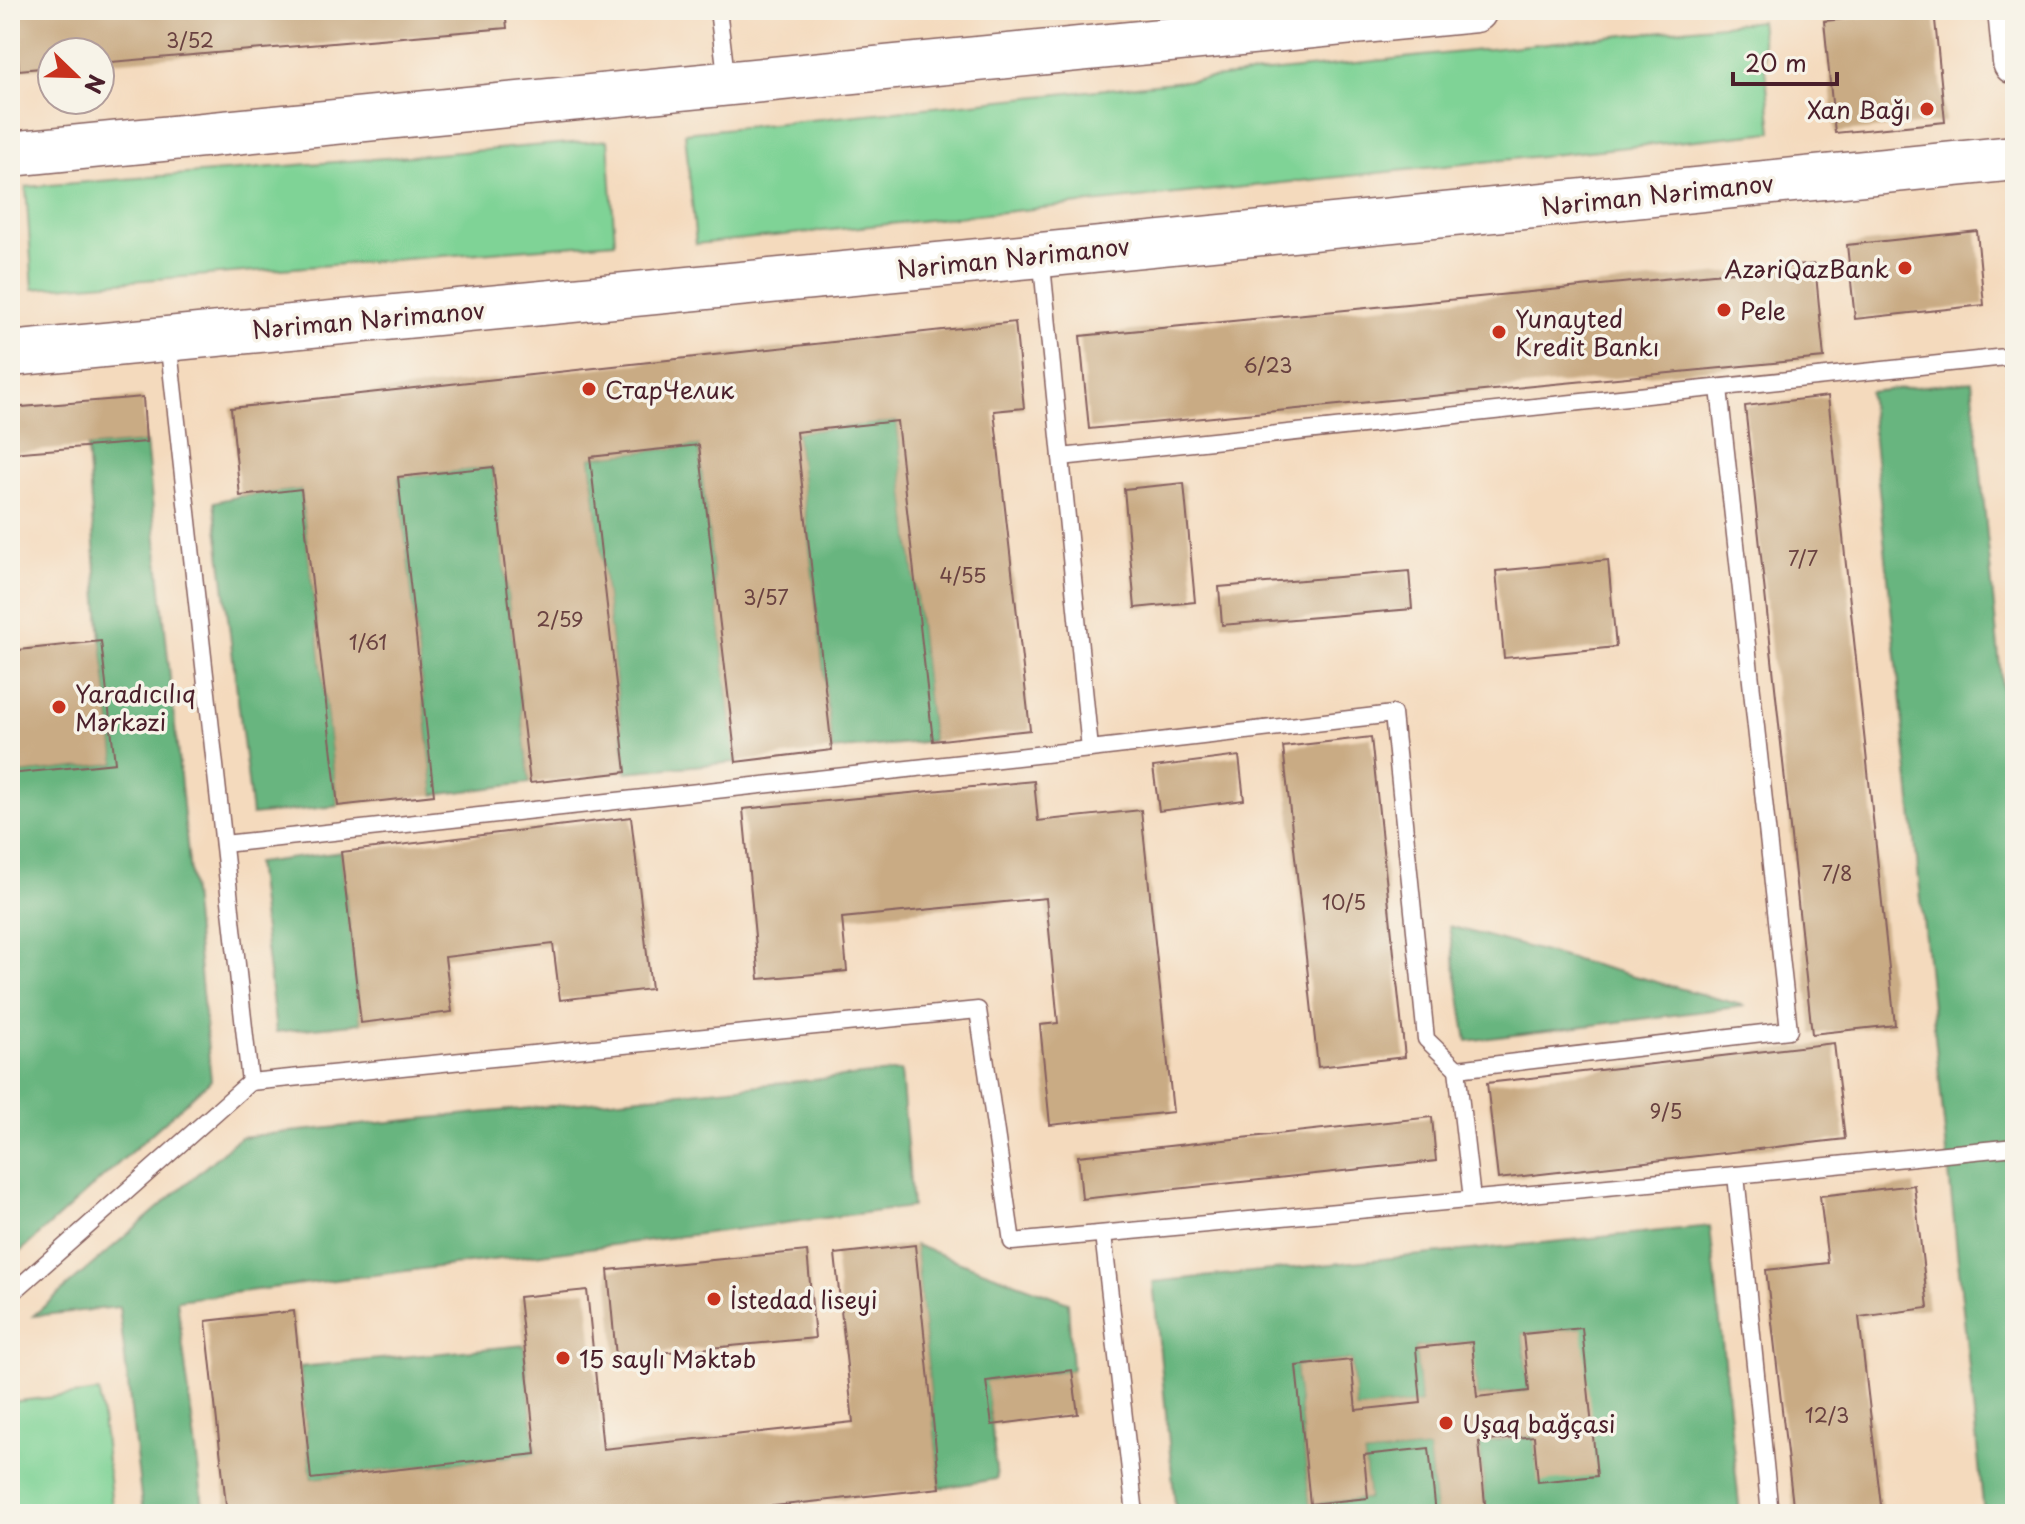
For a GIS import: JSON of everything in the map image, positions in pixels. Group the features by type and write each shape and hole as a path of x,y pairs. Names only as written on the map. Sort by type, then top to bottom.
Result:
{"main road":[{"path":"10,154 1475,10"},
{"path":"2010,10 2015,62"},
{"name":"Nəriman Nərimanov","path":"10,354 2015,158"}],"lane":[{"path":"718,10 727,83"},
{"path":"1041,255 1090,749"},
{"path":"168,338 250,1082"},
{"path":"1061,457 2015,356"},
{"path":"1457,1069 1789,1030 1719,388"},
{"path":"224,844 1393,714 1426,1039 1457,1069 1472,1199"},
{"path":"10,1295 250,1082 978,1010 1012,1242 2015,1147"},
{"path":"1736,1175 1770,1514"},
{"path":"1103,1234 1135,1514"}],"green space":[{"path":"1760,21 1772,132 696,244 685,133"},
{"path":"608,140 615,242 33,289 26,187"},
{"path":"1972,381 2015,822 2015,1514 1984,1514 1869,392"},
{"path":"897,421 933,741 832,750 796,432"},
{"path":"146,442 211,1080 10,1261 10,774 115,763 101,641 87,447"},
{"path":"699,445 736,762 626,772 590,457"},
{"path":"493,467 530,783 434,795 398,477"},
{"path":"301,489 338,806 252,815 214,502"},
{"path":"341,852 361,1023 276,1032 256,863"},
{"path":"1449,926 1745,1006 1467,1041"},
{"path":"901,1071 912,1207 177,1300 204,1514 143,1514 119,1307 33,1316 240,1137"},
{"path":"1710,1226 1740,1514 1486,1514 1479,1442 1534,1436 1539,1482 1581,1328 1523,1334 1529,1391 1477,1397 1471,1342 1416,1348 1421,1403 1356,1410 1351,1360 1296,1366 1310,1504 1368,1498 1364,1455 1429,1448 1436,1514 1176,1514 1153,1282"},
{"path":"915,1245 1068,1302 1072,1370 987,1381 997,1479 940,1488"},
{"path":"524,1345 536,1454 311,1479 300,1367"},
{"path":"99,1392 113,1514 10,1514 10,1402"}],"building":[{"path":"14,10 505,10 507,28 116,62 116,36 36,36 36,68 19,70"},
{"path":"551,10 603,10 603,12 551,17"},
{"path":"1934,10 1945,122 1835,133 1824,21"},
{"path":"1977,231 1984,305 1855,319 1847,245"},
{"path":"1815,264 1824,358 1089,429 1080,336"},
{"path":"1015,322 1024,408 994,411 1030,730 933,741 897,421 796,432 832,750 736,762 699,445 590,457 626,772 530,783 493,467 398,477 434,795 338,806 301,489 240,496 231,408"},
{"path":"1828,396 1895,1025 1812,1034 1745,406"},
{"path":"143,397 146,442 10,453 10,408"},
{"path":"1184,483 1195,602 1135,608 1124,489"},
{"path":"1608,560 1616,647 1504,658 1496,571"},
{"path":"1409,571 1412,609 1222,625 1219,587"},
{"name":"Yaradıcılıq Mərkəzi","path":"101,641 115,763 10,774 10,651"},
{"path":"1371,737 1405,1057 1318,1067 1283,747"},
{"path":"1239,756 1244,800 1159,811 1153,767"},
{"path":"1034,781 1038,821 1141,810 1173,1112 1050,1125 1040,1025 1058,1023 1046,898 842,918 847,971 759,979 743,809"},
{"path":"631,817 651,989 560,1000 553,944 445,957 452,1012 361,1023 341,852"},
{"path":"1834,1043 1845,1139 1498,1179 1487,1083"},
{"path":"1432,1117 1436,1161 1082,1199 1078,1156"},
{"path":"1914,1185 1928,1308 1859,1317 1882,1514 1794,1514 1766,1270 1828,1263 1820,1196"},
{"name":"15 saylı Məktəb","path":"915,1245 940,1488 701,1514 227,1514 206,1321 294,1311 311,1479 536,1454 519,1297 587,1290 603,1449 853,1422 835,1254"},
{"path":"807,1251 815,1338 616,1357 608,1270"},
{"name":"Uşaq bağçasi","path":"1582,1328 1597,1476 1538,1482 1534,1436 1479,1442 1486,1514 1436,1514 1429,1448 1364,1455 1368,1498 1310,1504 1296,1366 1351,1360 1356,1410 1421,1403 1416,1348 1472,1342 1477,1397 1529,1391 1523,1334"},
{"path":"1072,1370 1078,1414 992,1425 986,1381"}],"place":[{"name":"Xan Bağı","path":"1927,109"},
{"name":"AzəriQazBank","path":"1905,268"},
{"name":"Pele","path":"1724,310"},
{"name":"Yunayted Kredit Bankı","path":"1499,332"},
{"name":"СтарЧелик","path":"589,389"},
{"name":"Yaradıcılıq Mərkəzi","path":"59,707"},
{"name":"İstedad liseyi","path":"714,1299"},
{"name":"15 saylı Məktəb","path":"563,1358"},
{"name":"Uşaq bağçasi","path":"1446,1423"}]}
